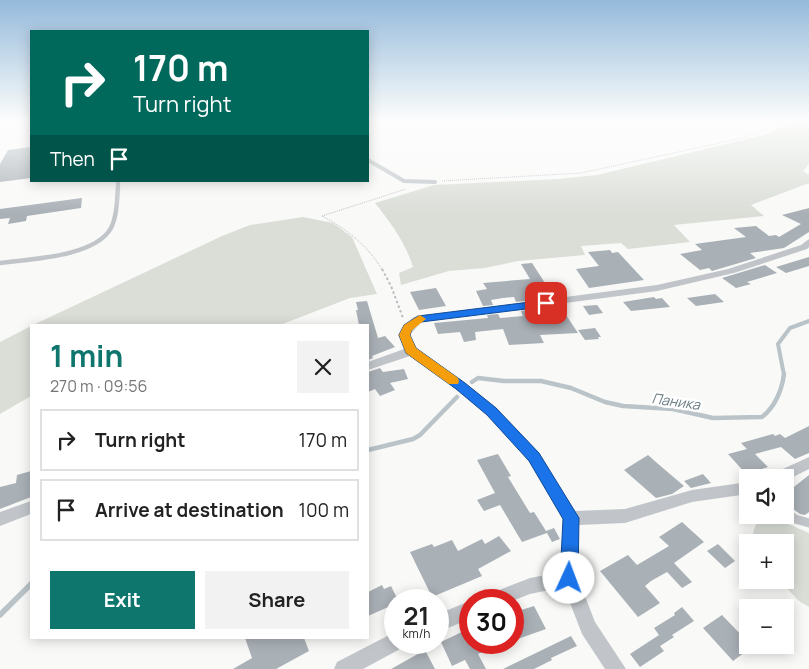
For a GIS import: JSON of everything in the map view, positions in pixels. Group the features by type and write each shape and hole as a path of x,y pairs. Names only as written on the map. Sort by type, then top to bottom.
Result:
{"street":[{"path":"616,669 588,628 569,578 571,518 534,457 492,411 411,350 404,335 408,328 418,319 599,297 704,278 804,247 809,242"},
{"path":"369,366 411,350"},
{"path":"794,470 809,463"},
{"path":"571,518 625,516 692,496 739,489"},
{"path":"0,519 30,507"},
{"path":"522,589 569,578"},
{"path":"344,669 384,647"}],"lane":[{"path":"369,161 404,181 436,182"},
{"path":"0,263 74,251 102,240 111,228 118,182"},
{"path":"794,518 809,523"}],"path":[{"path":"436,182 589,172 683,151"},
{"path":"408,189 371,199 322,216 342,225 360,240 390,284 408,328"}],"shaded area":[{"path":"696,151 809,151 809,164 803,171 809,175 809,183 751,205 764,216 674,225 690,242 628,249 621,243 581,246 585,255 518,261 485,268 449,271 401,285 399,273 413,267 397,233 375,203 434,185 559,179 597,175"},
{"path":"303,217 333,223 352,237 377,294 350,298 283,324 35,324 222,236 250,225"},
{"path":"30,327 30,397 0,414 0,342"},
{"path":"788,524 809,533 809,607 799,601 788,589 794,589 794,534 753,534 756,525"}],"building":[{"path":"7,151 30,151 30,178 0,182 0,164"},
{"path":"82,198 81,208 27,216 26,221 8,224 10,218 0,219 0,209"},
{"path":"809,208 809,232 784,248 750,253 756,258 712,271 709,268 700,270 680,254 702,250 695,244 746,237 734,228 756,226 769,236 776,235 779,237 801,224 782,215"},
{"path":"610,250 612,253 618,252 644,280 589,288 576,269 599,266 588,252"},
{"path":"809,257 809,266 786,273 776,267"},
{"path":"532,263 554,297 516,302 514,297 503,298 491,300 493,305 483,306 476,291 487,289 483,283 530,279 521,264"},
{"path":"765,265 777,273 747,282 751,284 736,288 722,278"},
{"path":"436,288 446,306 419,310 410,292"},
{"path":"715,294 724,302 696,306 687,298"},
{"path":"654,297 656,299 662,298 670,307 631,311 623,302"},
{"path":"367,301 378,338 385,336 395,347 372,356 373,358 369,360 369,324 359,324 356,302"},
{"path":"597,305 603,313 589,315 583,306"},
{"path":"560,306 578,333 540,335 544,343 509,345 503,329 475,332 476,340 464,342 460,332 438,334 434,323 488,318 487,315 498,314 500,318 523,316 521,311"},
{"path":"595,328 601,337 598,337 599,339 585,340 578,330"},
{"path":"380,368 383,372 404,369 408,379 390,383 395,390 380,396 375,389 369,392 369,372"},
{"path":"809,426 809,453 795,459 781,447 755,454 768,467 762,469 742,469 728,454 747,449 741,443 773,434 775,436 780,434 785,438"},
{"path":"498,454 511,476 508,477 530,513 534,512 546,531 554,528 560,539 552,542 547,533 522,542 500,505 484,511 477,500 495,493 477,460"},
{"path":"648,455 684,486 672,494 656,498 624,470"},
{"path":"30,471 30,497 0,509 0,487 16,483 17,475"},
{"path":"703,474 711,483 691,488 684,481"},
{"path":"809,475 809,512 805,515 794,510 794,487"},
{"path":"682,522 704,542 674,563 692,582 682,588 667,572 651,581 645,586 660,603 638,617 600,571 628,555 637,565 669,546 659,537"},
{"path":"499,536 511,551 478,569 482,576 449,590 428,589 410,552 432,544 434,547 452,540 458,551 482,539 485,544"},
{"path":"718,544 735,561 725,568 707,551"},
{"path":"382,585 384,589 384,609 369,616 369,592"},
{"path":"534,606 546,629 524,637 524,609"},
{"path":"682,607 694,621 672,635 674,637 660,646 664,651 640,667 630,654 659,635 654,628 675,615 674,613"},
{"path":"722,615 739,633 739,654 742,654 733,661 703,628"},
{"path":"459,633 459,654 478,654 486,669 470,669 465,660 452,666 446,654 449,654 449,638"},
{"path":"571,636 577,646 551,658 552,660 534,669 503,669"},
{"path":"245,639 304,639 309,651 276,669 233,669 252,658"},
{"path":"418,654 427,654 435,669 391,669"}],"waterway":[{"name":"Паника","path":"784,375 778,344 790,328 809,321"},
{"name":"Паника","path":"472,382 478,378 504,381 541,381 571,388 605,402 623,406 673,409 713,418 762,417 777,398 784,375"},
{"name":"Паника","path":"369,450 413,439 420,435 457,397"},
{"name":"Паника","path":"0,615 30,585"}],"slow traffic":[{"path":"420,319 408,328 404,335 411,350 453,381"}],"route":[{"path":"546,303 418,319 408,328 404,335 411,350 492,411 534,457 571,518 569,578"}]}
